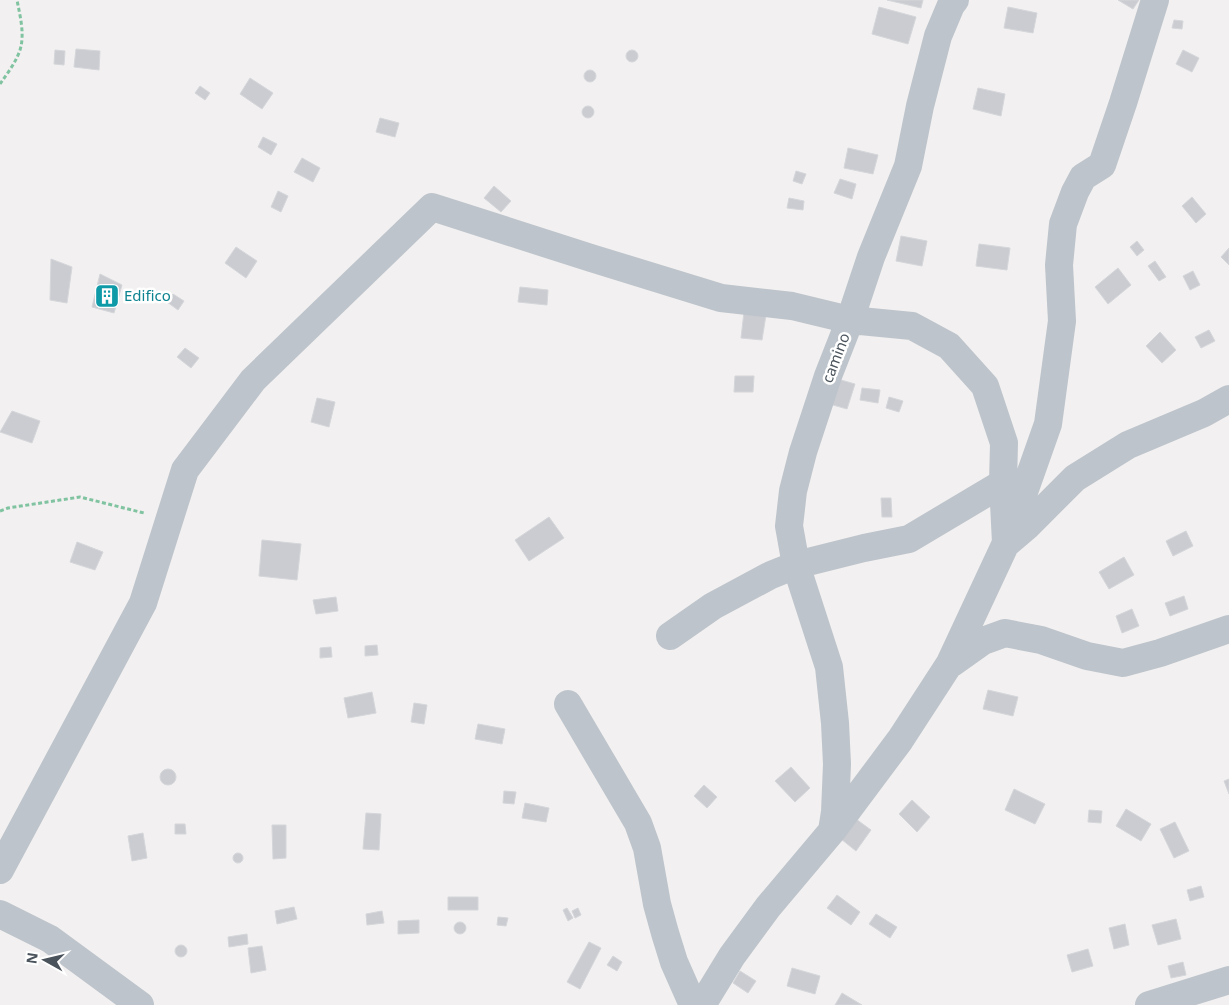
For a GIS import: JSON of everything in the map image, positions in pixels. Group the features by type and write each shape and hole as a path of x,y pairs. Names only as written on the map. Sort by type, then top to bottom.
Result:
{"street":[{"name":"camino","path":"832,832 835,812 837,764 836,723 829,667 796,565 790,526 793,491 803,452 828,376 850,320 871,257 908,166 920,106 938,36 955,0"},
{"path":"702,1005 732,956 768,907 832,832 900,740 950,663 1006,544 1048,424 1062,321 1060,264 1063,224 1083,177 1102,165 1154,0"},
{"path":"0,870 143,603 185,470 253,380 432,207 722,298 792,306 850,320 912,326 949,346 986,386 1004,444 1003,483 1006,544"},
{"path":"1006,544 1028,526 1075,478 1128,446 1204,413 1229,399"},
{"path":"670,636 713,606 771,575 796,565 864,548 909,540 1003,483"},
{"path":"950,663 983,641 1005,633 1041,640 1087,656 1123,663 1160,653 1229,629"},
{"path":"568,704 638,823 647,848 665,933 674,962 693,1005"},
{"path":"0,914 50,939 140,1005"},
{"path":"1149,1005 1229,980"}],"path":[{"path":"0,84 20,50 22,28 17,0"},
{"path":"0,511 8,508 80,497 169,519"}],"building":[{"path":"887,0 923,0 921,8"},
{"path":"1118,0 1139,0 1133,9"},
{"path":"879,7 916,17 908,44 872,34"},
{"path":"1008,7 1037,13 1033,33 1004,28"},
{"path":"1174,20 1183,21 1182,29 1172,28"},
{"path":"76,49 100,51 99,70 74,67"},
{"path":"55,50 65,51 64,65 54,64"},
{"path":"630,50 634,50 638,56 634,62 630,62 626,58 626,54"},
{"path":"1183,50 1199,58 1192,72 1176,64"},
{"path":"588,70 592,70 596,76 592,82 588,82 584,78 584,74"},
{"path":"250,78 273,93 262,109 240,94"},
{"path":"200,86 210,93 205,100 195,93"},
{"path":"978,88 1005,94 1001,116 973,109"},
{"path":"586,106 590,106 594,112 590,118 586,118 582,114 582,110"},
{"path":"380,118 399,123 395,137 376,132"},
{"path":"263,137 277,144 271,155 258,147"},
{"path":"848,148 878,155 873,174 844,168"},
{"path":"302,158 320,168 313,182 294,172"},
{"path":"796,171 806,174 802,184 793,181"},
{"path":"840,179 856,184 852,199 834,193"},
{"path":"494,186 511,201 501,212 484,198"},
{"path":"278,191 288,196 281,212 271,207"},
{"path":"1192,197 1206,214 1196,223 1182,206"},
{"path":"789,198 804,201 803,210 787,208"},
{"path":"901,236 927,241 922,266 896,261"},
{"path":"1137,241 1144,250 1137,256 1130,247"},
{"path":"979,244 1010,248 1007,270 976,266"},
{"path":"236,247 257,261 246,278 225,263"},
{"path":"1229,248 1229,265 1221,257"},
{"path":"51,259 72,267 67,303 50,300"},
{"path":"1155,261 1166,277 1159,281 1148,266"},
{"path":"1118,268 1131,285 1108,304 1095,287"},
{"path":"1193,271 1200,285 1190,290 1183,276"},
{"name":"Edifico","path":"100,274 122,285 114,313 92,307"},
{"path":"520,287 548,290 547,305 518,302"},
{"path":"173,294 184,301 178,310 167,302"},
{"path":"744,312 766,315 762,340 741,338"},
{"path":"1209,330 1215,341 1201,348 1195,337"},
{"path":"1160,332 1176,350 1162,363 1146,346"},
{"path":"185,348 199,358 191,368 177,357"},
{"path":"735,376 754,376 753,392 734,392"},
{"path":"834,378 855,384 847,409 826,403"},
{"path":"862,388 880,390 878,403 860,400"},
{"path":"889,397 903,401 899,412 886,408"},
{"path":"317,398 335,402 329,427 311,422"},
{"path":"12,411 40,421 32,443 0,432"},
{"path":"881,498 891,498 892,517 882,517"},
{"path":"549,517 564,538 529,561 515,540"},
{"path":"1186,531 1193,546 1173,556 1166,541"},
{"path":"262,540 301,544 297,580 259,576"},
{"path":"77,542 103,552 95,570 70,562"},
{"path":"1124,557 1134,575 1109,589 1099,572"},
{"path":"1184,596 1188,609 1170,616 1165,603"},
{"path":"336,597 338,611 316,614 313,600"},
{"path":"1132,609 1139,626 1122,633 1116,616"},
{"path":"377,645 378,655 365,656 365,646"},
{"path":"331,647 332,657 320,658 320,648"},
{"path":"988,690 1018,697 1013,716 983,709"},
{"path":"372,692 376,713 348,718 344,698"},
{"path":"414,703 427,705 424,724 411,722"},
{"path":"478,724 505,729 502,744 475,739"},
{"path":"791,767 810,788 795,802 775,781"},
{"path":"165,769 171,769 176,774 174,783 165,785 160,780 160,774"},
{"path":"1229,779 1229,794 1224,781"},
{"path":"704,785 717,797 707,808 694,796"},
{"path":"1014,789 1045,804 1035,824 1005,810"},
{"path":"504,791 516,792 514,804 503,803"},
{"path":"912,800 930,817 917,832 899,814"},
{"path":"525,803 549,808 546,822 522,818"},
{"path":"1126,809 1151,824 1141,841 1116,826"},
{"path":"1089,810 1102,811 1101,823 1088,822"},
{"path":"366,813 381,814 379,850 363,849"},
{"path":"856,819 871,830 856,851 841,839"},
{"path":"1175,822 1189,851 1174,858 1160,829"},
{"path":"175,824 185,824 186,834 175,834"},
{"path":"272,825 286,825 286,858 273,859"},
{"path":"143,833 147,858 132,861 128,836"},
{"path":"236,853 240,853 243,858 242,862 236,863 233,860 233,856"},
{"path":"1201,886 1204,897 1190,901 1187,890"},
{"path":"837,895 860,912 851,925 827,908"},
{"path":"448,897 478,897 478,910 448,910"},
{"path":"294,907 297,919 277,924 275,911"},
{"path":"567,908 573,918 568,921 563,910"},
{"path":"578,908 581,915 575,918 572,911"},
{"path":"382,911 384,923 367,925 366,914"},
{"path":"876,914 897,927 890,938 869,924"},
{"path":"498,917 508,918 506,926 497,925"},
{"path":"1176,919 1181,939 1158,945 1152,925"},
{"path":"419,920 419,933 398,934 398,921"},
{"path":"460,922 466,928 460,934 454,928"},
{"path":"1125,924 1129,945 1114,949 1109,928"},
{"path":"247,934 248,944 229,947 228,937"},
{"path":"589,942 601,948 580,989 567,982"},
{"path":"179,945 183,945 187,951 183,957 179,957 175,953 175,949"},
{"path":"262,946 266,970 251,973 248,948"},
{"path":"1088,949 1093,966 1072,972 1067,955"},
{"path":"613,956 622,962 617,971 607,965"},
{"path":"1183,962 1186,975 1171,978 1168,966"},
{"path":"792,968 820,976 815,994 787,986"},
{"path":"740,971 756,981 748,993 733,983"},
{"path":"842,993 862,1005 835,1005"}],"place":[{"name":"Edifico","path":"107,296"}]}
